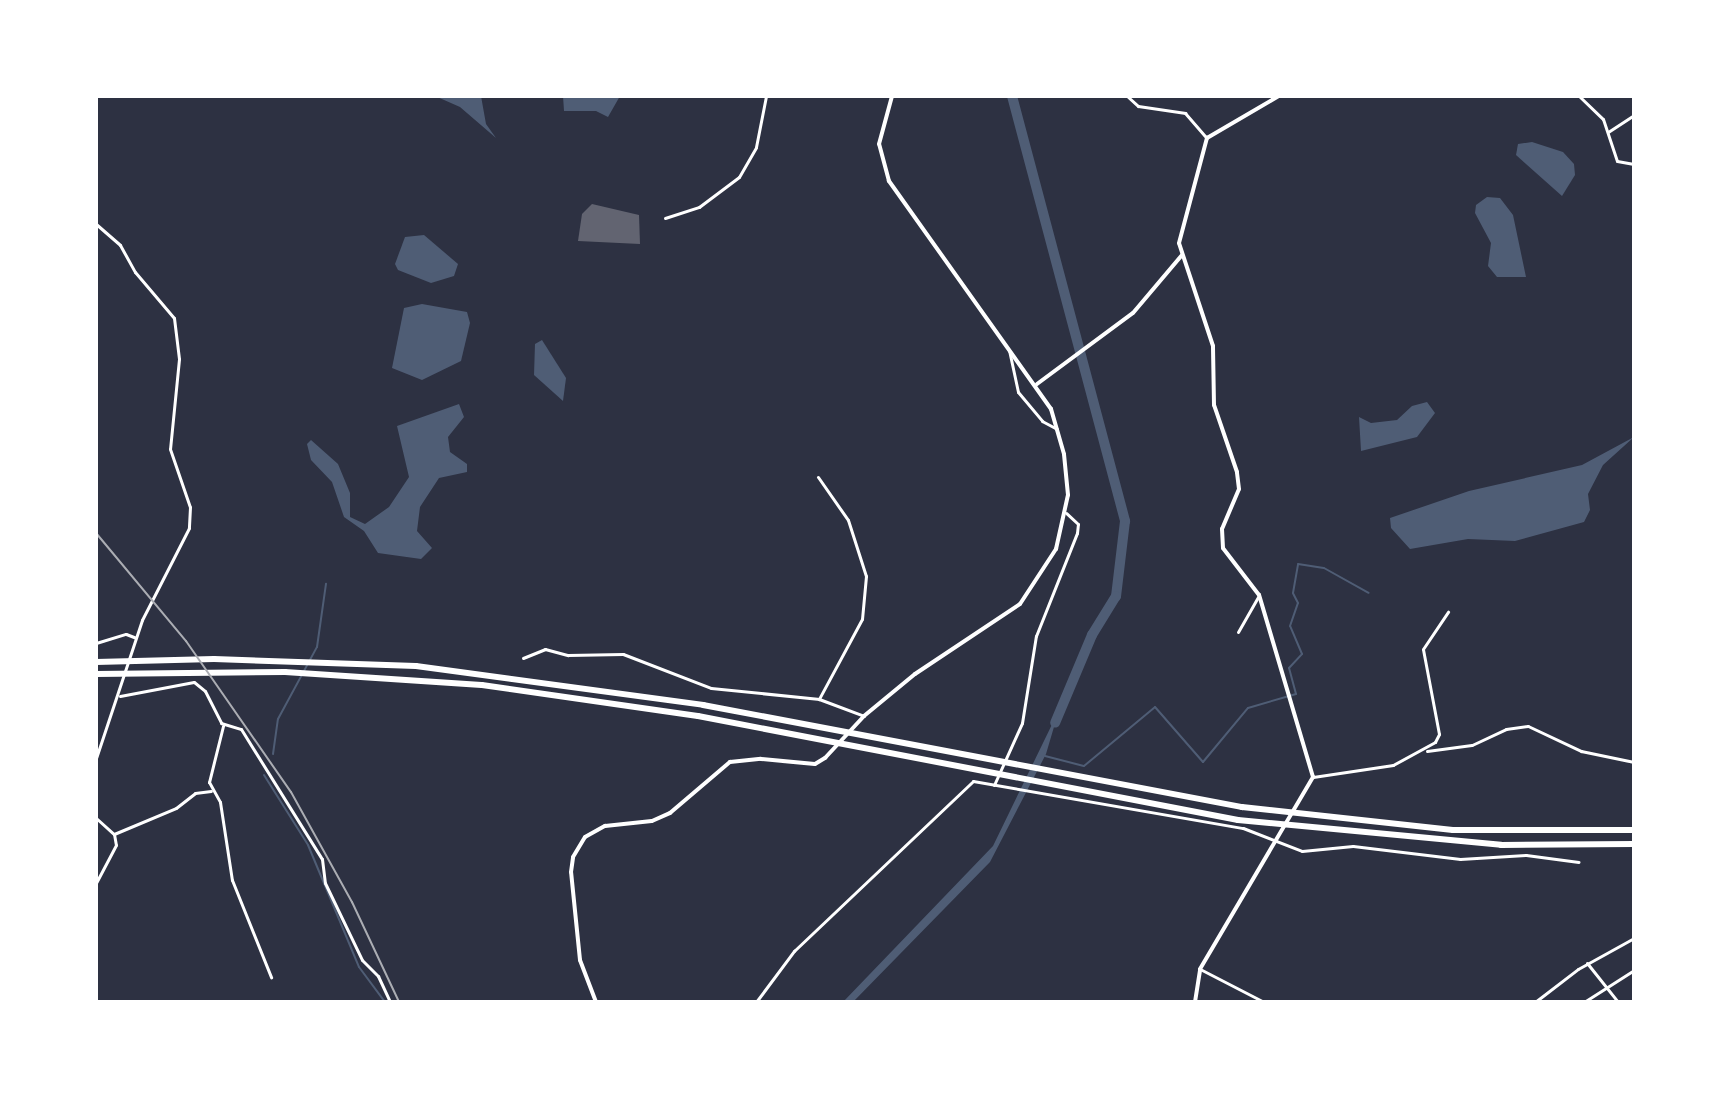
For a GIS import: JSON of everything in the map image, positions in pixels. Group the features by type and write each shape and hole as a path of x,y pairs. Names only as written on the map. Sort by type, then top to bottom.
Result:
{"highway":[{"path":"96,662 214,659 416,666 583,685 1305,816 1453,830 1634,830"},
{"path":"96,674 248,671 439,681 698,716 968,771 1300,828 1501,845 1634,844"}],"street":[{"path":"665,218 699,207 739,177 756,147 766,96"},
{"path":"596,1002 580,960 571,872 585,837 605,826 652,821 670,813 730,762 761,759 815,764 825,758 864,716 1020,604 1047,569 1066,513 1067,473 1057,429 1037,384 1009,350 885,174 879,137 892,96"},
{"path":"1127,96 1138,106 1185,113 1207,138"},
{"path":"1195,1002 1200,969 1277,843 1313,777 1259,595 1229,561 1221,541 1238,483 1214,405 1213,346 1182,255 1179,230 1207,138 1279,96"},
{"path":"1579,96 1599,112 1617,161 1634,164"},
{"path":"1608,132 1634,115"},
{"path":"96,224 166,306 180,338 170,437 188,493 189,528 160,577 142,620 120,694 104,724 96,758"},
{"path":"1037,384 1133,313 1182,255"},
{"path":"1009,350 1018,392 1042,421 1057,429"},
{"path":"818,477 848,520 866,576 859,628 819,699"},
{"path":"994,785 1022,723 1036,636 1075,538 1078,524 1066,513"},
{"path":"1238,632 1259,595"},
{"path":"1423,752 1439,734 1423,649 1448,612"},
{"path":"96,643 126,634 135,640"},
{"path":"523,658 545,649 568,655 623,654 711,688 819,699 864,716"},
{"path":"120,694 194,682 205,691 223,726 209,770 212,791 220,802 232,880 271,977"},
{"path":"223,726 241,729 322,859 325,883 357,950 378,976 390,1002"},
{"path":"1313,777 1384,767 1423,752 1472,745 1506,729 1528,726 1581,751 1634,762"},
{"path":"756,1002 794,951 973,781 1032,794 1243,828 1302,851 1353,846 1460,859 1526,855 1579,862"},
{"path":"114,834 176,808 195,793 212,791"},
{"path":"96,818 114,834"},
{"path":"96,883 113,857 114,834"},
{"path":"1535,1002 1587,963 1634,938"},
{"path":"1587,963 1618,1002"},
{"path":"1200,969 1264,1002"},
{"path":"1584,1002 1605,985 1634,970"}],"water":[{"path":"435,96 481,96 486,124 496,138 460,107"},
{"path":"563,96 620,96 608,117 596,111 564,111"},
{"path":"1532,142 1563,152 1574,164 1575,175 1562,196 1516,155 1518,144"},
{"path":"1487,197 1500,198 1513,215 1526,277 1497,277 1488,266 1491,243 1475,213 1476,205"},
{"path":"424,235 458,264 454,276 431,283 398,270 395,264 405,237"},
{"path":"422,304 467,312 470,323 461,361 422,380 392,368 404,308"},
{"path":"542,340 566,378 563,401 534,375 535,344"},
{"path":"1427,402 1435,413 1417,437 1361,451 1359,417 1371,423 1397,420 1412,406"},
{"path":"459,404 464,417 448,437 450,452 467,464 467,472 439,478 420,507 417,531 432,548 421,559 378,553 364,531 344,517 332,482 311,460 307,444 311,440 338,464 350,493 350,517 365,524 389,507 409,477 397,426"},
{"path":"1634,437 1603,465 1588,494 1590,510 1584,522 1515,541 1468,539 1410,549 1391,528 1390,518 1469,491 1582,465"},
{"path":"1059,710 1046,754 990,862 853,1002 843,1002 993,846"}],"building":[{"path":"592,204 639,215 640,244 578,241 582,214"}],"waterway":[{"path":"1012,96 1125,521 1116,596 1092,635 1055,723"},
{"path":"1045,756 1084,766 1155,707 1203,762 1248,708 1296,694 1289,668 1302,654 1290,626 1298,603 1293,593 1298,564 1324,568 1369,593"},
{"path":"273,754 278,719 317,647 326,584"},
{"path":"264,775 308,845 359,967 385,1002"}],"railway":[{"path":"96,533 186,641 291,792 352,902 399,1002"}]}
